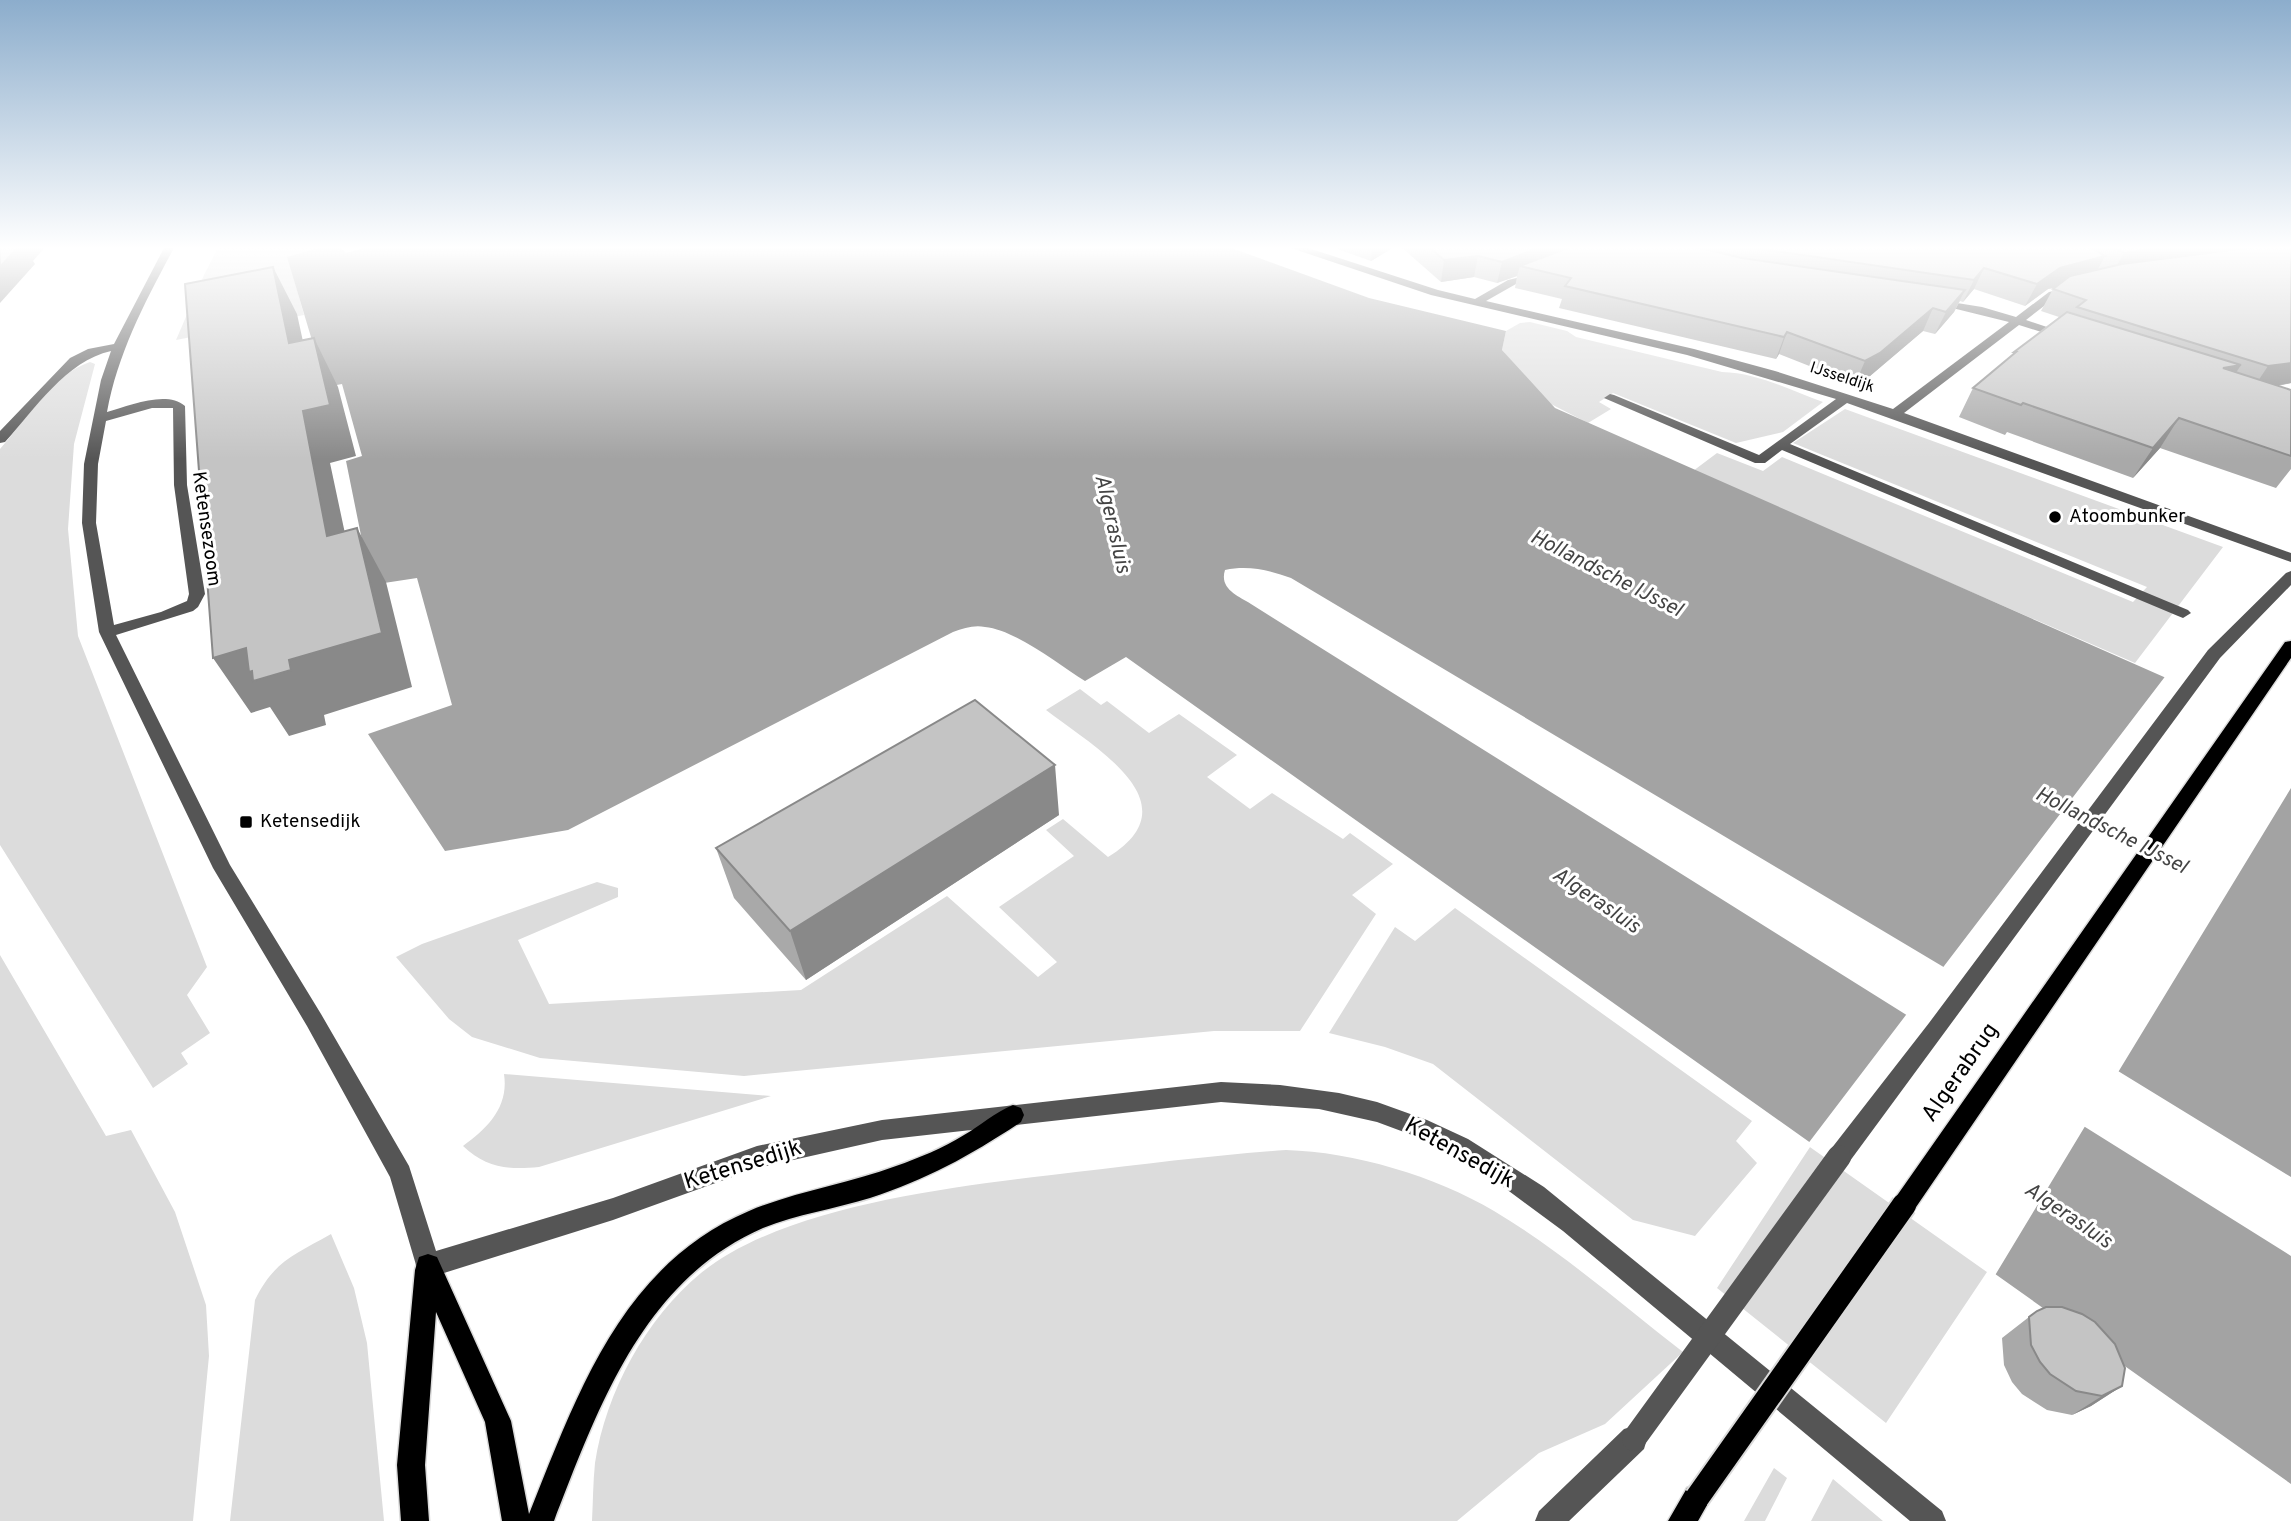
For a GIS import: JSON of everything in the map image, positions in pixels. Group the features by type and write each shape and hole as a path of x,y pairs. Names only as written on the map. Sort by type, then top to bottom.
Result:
{"main road":[{"name":"Algerabrug","path":"1690,1509 2291,646"},
{"path":"540,1521 600,1376 628,1328 682,1265 715,1239 752,1220 792,1206 863,1189 957,1152 1013,1115"},
{"path":"415,1521 411,1465 428,1266"},
{"path":"428,1266 498,1422 516,1521"}],"street":[{"path":"133,317 107,380 91,464 89,523 107,632 222,868 314,1020 401,1174 428,1266"},
{"name":"IJsseldijk","path":"1541,317 1690,352 1846,398 2291,558"},
{"path":"2004,317 2070,338"},
{"path":"1895,414 2022,317"},
{"path":"0,439 74,361 92,352 119,346"},
{"path":"1610,398 1760,460 1846,398"},
{"name":"Ketensezoom","path":"101,418 138,408 173,403 179,406 177,456 182,509 199,593 192,605 183,612 107,632"},
{"path":"1781,445 2183,613"},
{"path":"1549,1521 1634,1439 1839,1157 2214,654 2291,576"},
{"name":"Ketensedijk","path":"428,1266 612,1209 757,1157 882,1130 1221,1093 1273,1093 1328,1100 1379,1112 1438,1137 1487,1164 1564,1217 1932,1521"}],"shaded area":[{"path":"186,317 294,317 176,340"},
{"path":"1530,322 1567,331 1576,337 1761,379 1823,402 1783,432 1736,443 1613,393 1599,402 1611,409 1588,423 1547,402 1502,350 1506,331 1520,323"},
{"path":"90,362 95,364 74,444 68,529 78,636 207,967 187,995 210,1033 181,1053 188,1064 153,1088 0,845 0,449 52,387 77,368"},
{"path":"1845,409 2223,547 2135,663 1693,471 1717,453 1763,471 1782,457 2133,602 2147,587 1793,443"},
{"path":"1080,689 1101,705 1107,701 1149,733 1179,714 1237,755 1207,777 1250,809 1272,793 1343,839 1350,833 1393,864 1352,895 1376,914 1300,1031 1214,1031 744,1076 540,1058 472,1037 449,1019 396,957 422,944 597,882 618,888 618,897 518,940 549,1004 801,990 947,896 1038,977 1057,962 999,907 1074,856 1046,830 1063,819 1108,857 1132,837 1142,816 1139,796 1127,777 1109,758 1046,710"},
{"path":"1455,908 1752,1121 1736,1141 1757,1163 1695,1236 1633,1220 1433,1064 1385,1047 1329,1033 1395,927 1415,941"},
{"path":"0,955 106,1136 131,1130 175,1212 206,1305 209,1356 193,1521 0,1521"},
{"path":"504,1074 771,1096 539,1167 517,1168 489,1163 463,1146 495,1116 503,1097"},
{"path":"1812,1144 1989,1269 1886,1423 1717,1288"},
{"path":"1286,1150 1339,1155 1393,1168 1471,1198 1543,1243 1683,1352 1605,1424 1539,1453 1457,1521 592,1521 595,1463 600,1436 608,1410 632,1358 646,1334 681,1291 701,1273 737,1249 781,1230 829,1214 933,1191 1032,1177"},
{"path":"331,1234 354,1288 367,1343 384,1521 230,1521 255,1300 270,1276 286,1260"},
{"path":"1774,1468 1787,1478 1765,1521 1744,1521"},
{"path":"1833,1479 1883,1521 1811,1521"}],"water":[{"path":"305,317 1448,317 1506,331 1502,350 1555,408 2291,733 2291,1177 1291,578 1250,568 1225,570 1227,587 1235,595 2291,1256 2291,1484 1126,657 1085,681 1010,634 981,626 961,629 568,830 445,851 368,734 452,705 417,578 371,585 346,461 362,456 342,384 326,387"}],"pier":[{"path":"2167,674 2291,729 2291,788 2117,1074 1941,970"},
{"path":"1909,1011 2087,1123 1994,1277 1807,1145"}],"building":[{"path":"187,317 284,317 289,343 314,338 330,405 303,411 327,536 357,528 382,633 289,660 291,670 253,681 246,648 213,658"},
{"path":"1698,317 1922,317 1880,353 1865,361 1787,332 1784,337"},
{"path":"2060,317 2083,317 2241,365 2223,368 2291,390 2291,456 2179,418 2153,448 1973,388"},
{"path":"2109,317 2291,317 2291,363 2268,366"},
{"path":"975,700 1055,765 790,931 716,848"},
{"path":"2046,1307 2062,1307 2095,1322 2115,1344 2125,1368 2122,1386 2102,1396 2076,1391 2050,1374 2031,1345 2029,1317"}],"place":[{"name":"Atoombunker","path":"2055,517"},
{"name":"Ketensedijk","path":"246,822"}],"water label":[{"name":"Algerasluis","path":"1112,524"},
{"name":"Hollandsche IJssel","path":"1606,574"},
{"name":"Hollandsche IJssel","path":"2111,831"},
{"name":"Algerasluis","path":"1596,901"},
{"name":"Algerasluis","path":"2068,1216"}]}
